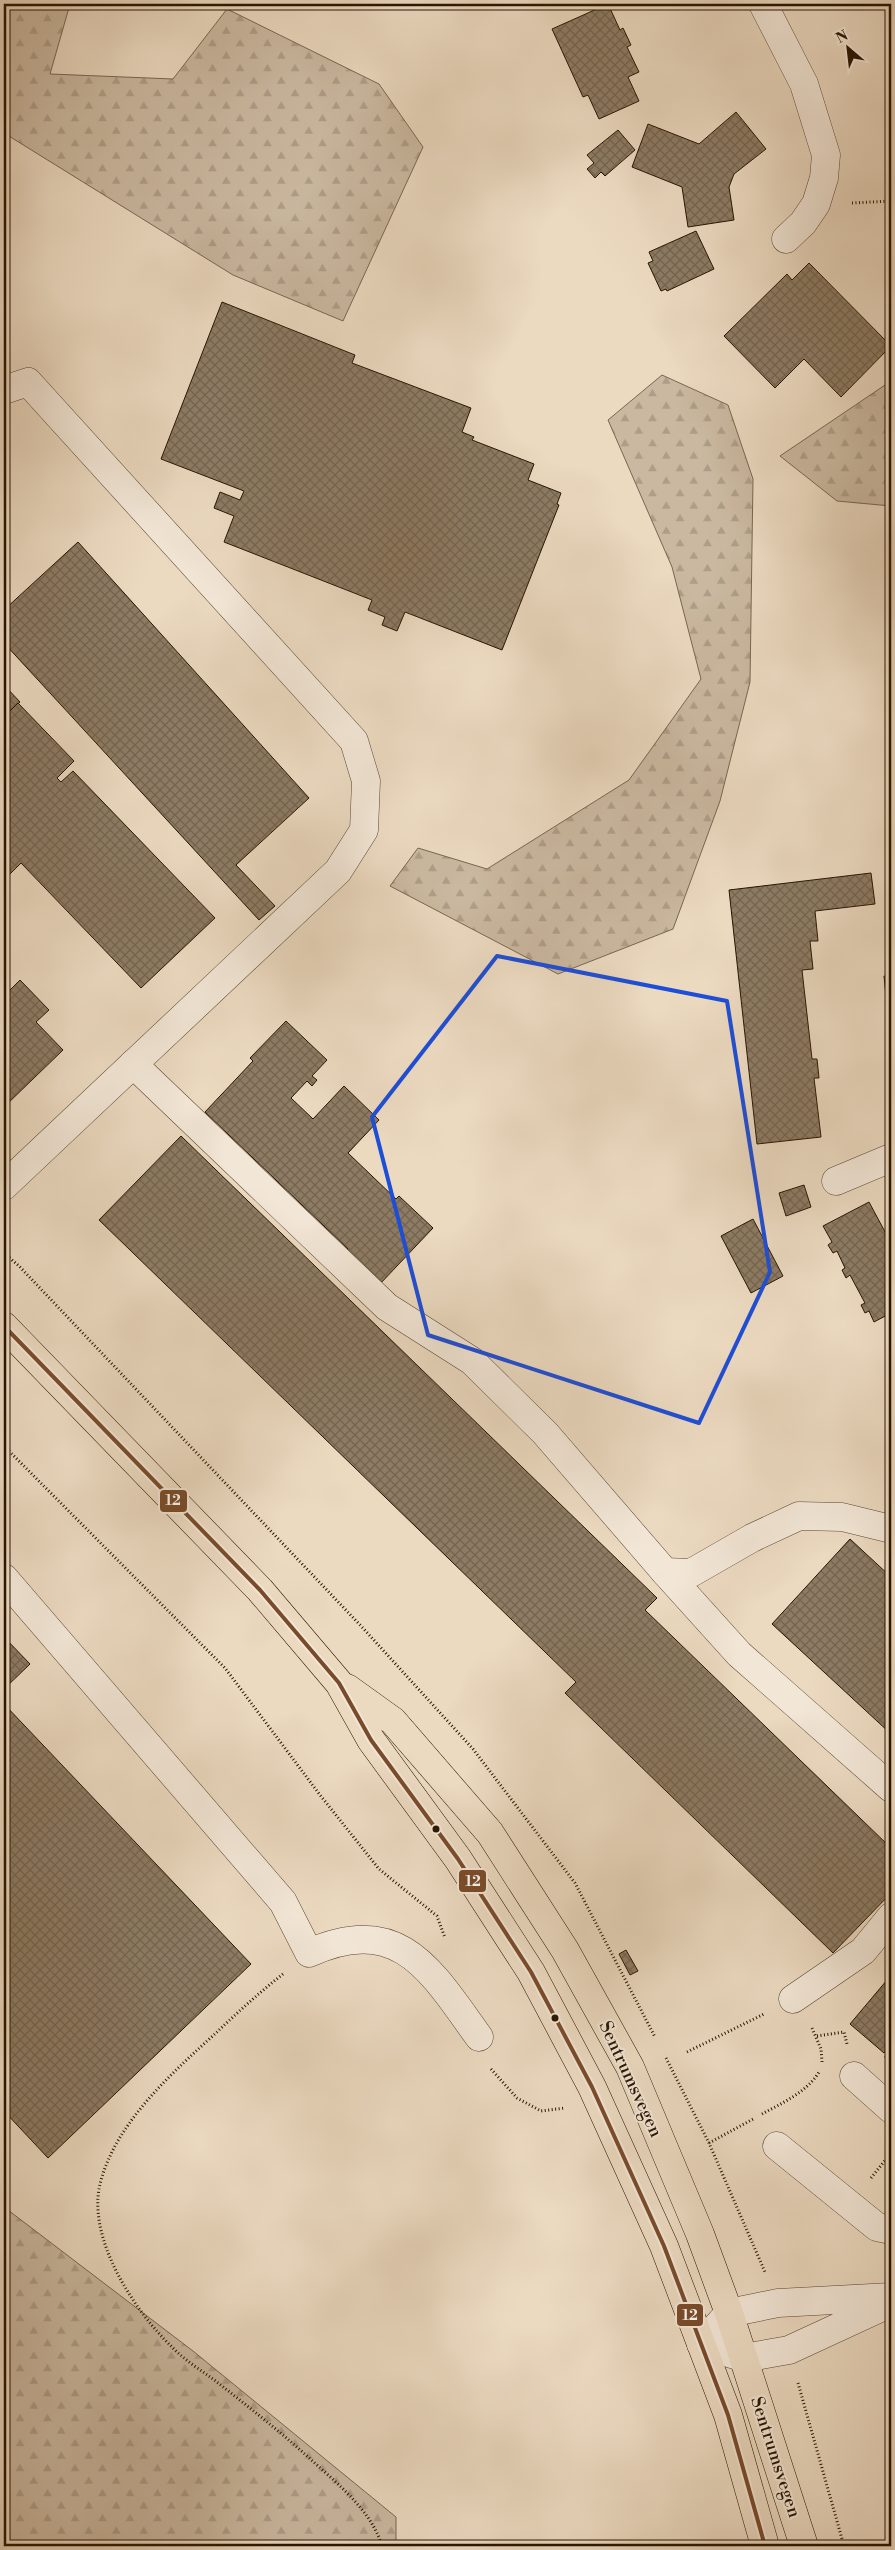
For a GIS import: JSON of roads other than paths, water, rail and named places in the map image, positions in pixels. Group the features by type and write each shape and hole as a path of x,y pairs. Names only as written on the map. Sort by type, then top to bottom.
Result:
{"main road":[{"name":"Sentrumsvegen","path":"4,1326 253,1582 339,1683 371,1740 458,1859 531,1972 592,2087 664,2246 728,2415 765,2546"},
{"name":"Sentrumsvegen","path":"339,1683 393,1722 490,1833 565,1950 630,2068 700,2234 729,2313 804,2546"}],"street":[{"path":"764,4 804,84 826,154 824,178 816,204 803,223 786,239"},
{"path":"4,390 28,382 354,741 366,781 364,830 338,871 5,1182"},
{"path":"133,1064 387,1307 472,1361 545,1433 665,1572 739,1654 891,1788"},
{"path":"836,1181 891,1158"},
{"path":"665,1572 691,1573 752,1538 799,1516 842,1517 891,1529"},
{"path":"4,1578 283,1902 309,1954 341,1941 358,1938 376,1939 393,1944 421,1963 445,1990 479,2037"},
{"path":"793,1999 863,1951 891,1917"},
{"path":"854,2076 891,2109"},
{"path":"777,2146 877,2227 891,2230"},
{"path":"891,2297 778,2303 729,2313 701,2344 744,2358 789,2350 891,2303"}]}
